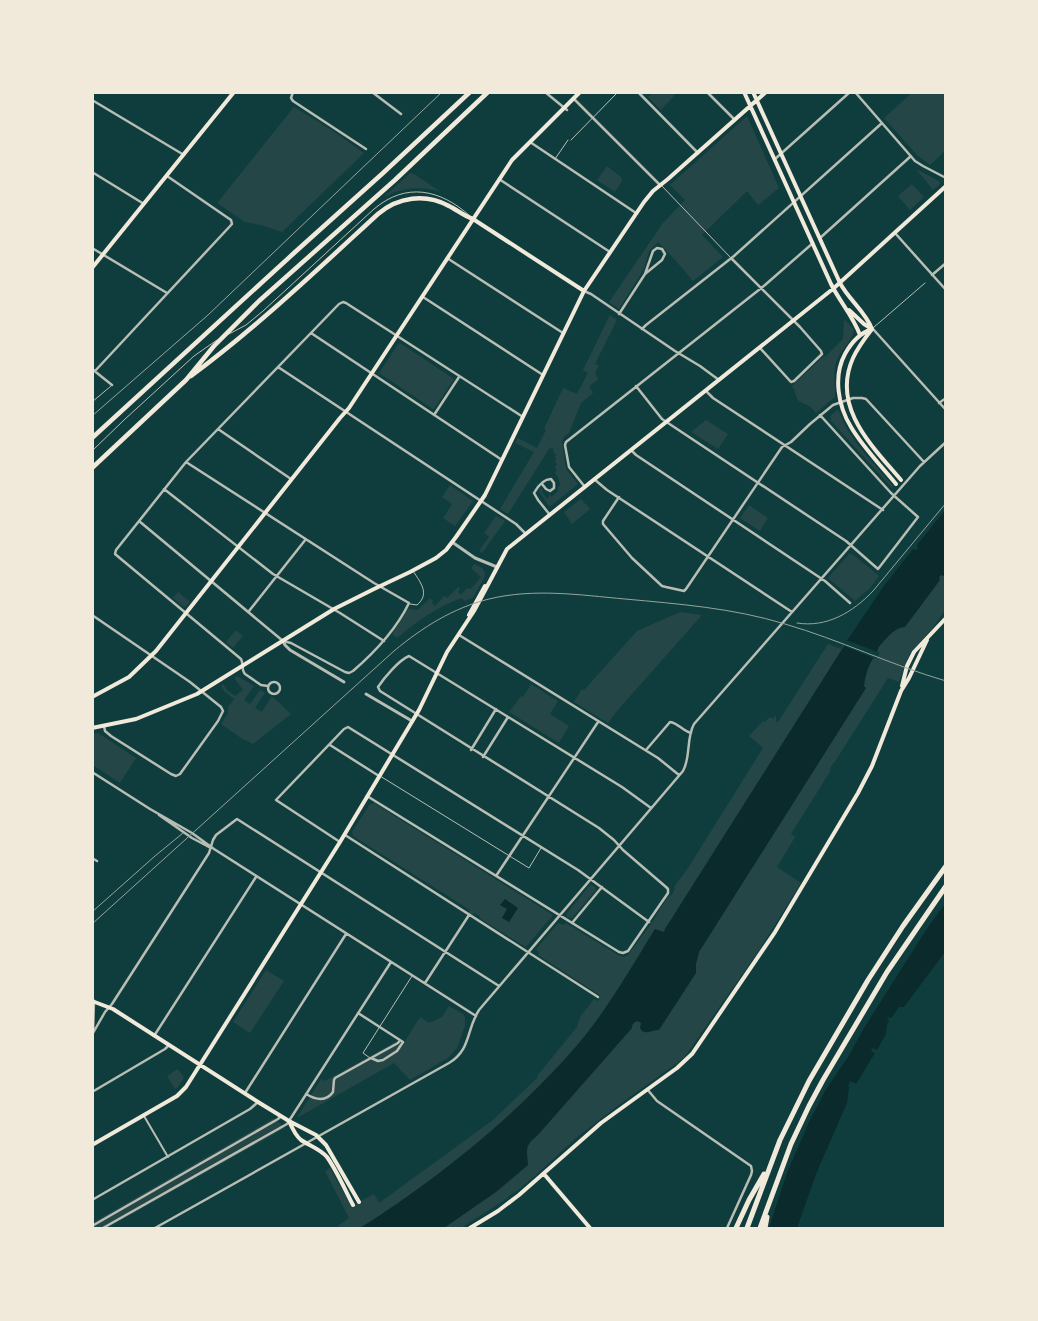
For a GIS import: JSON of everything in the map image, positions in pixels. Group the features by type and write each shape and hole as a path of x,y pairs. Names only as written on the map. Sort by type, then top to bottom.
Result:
{"highway":[{"path":"93,438 470,92"},
{"path":"186,380 214,346 254,305 412,165 488,92"},
{"path":"92,468 186,380 270,313 388,207 399,201 425,198 444,203 466,217 473,219"},
{"path":"937,878 946,861"},
{"path":"747,1228 770,1163 798,1101 837,1031 899,932 946,866"},
{"path":"760,1228 796,1134 823,1080 871,998 932,904 946,886"},
{"path":"932,904 946,891"},
{"path":"736,1228 770,1163"},
{"path":"765,1228 771,1197"}],"main road":[{"path":"92,268 234,92"},
{"path":"92,697 129,677 152,656 186,614 346,411 514,158 566,109 580,92"},
{"path":"744,92 834,288 848,309 860,334"},
{"path":"753,92 840,283 869,320 872,329"},
{"path":"92,728 136,719 201,691 334,609 436,558 443,552 481,501 584,291 636,213 650,194 766,92"},
{"path":"92,1145 181,1093 345,835 416,715 447,652 474,612 507,549 834,288 946,186"},
{"path":"473,219 584,291"},
{"path":"848,309 872,329"},
{"path":"872,329 860,334 847,351 840,366 838,385 845,416 852,429 896,484"},
{"path":"872,329 857,349 850,364 847,382 848,399 860,430 901,480"},
{"path":"472,1228 511,1202 601,1123 689,1057 775,932 865,781 901,691 910,658 946,618"},
{"path":"93,1002 109,1008 289,1121 318,1136 326,1145 359,1202"},
{"path":"289,1121 294,1132 302,1141 317,1149 327,1158 354,1205"},
{"path":"544,1174 590,1228"}],"street":[{"path":"293,92 291,98 295,102 366,149"},
{"path":"372,92 401,114"},
{"path":"545,92 566,109"},
{"path":"638,92 698,153"},
{"path":"708,92 735,120"},
{"path":"775,159 850,92"},
{"path":"855,92 920,165 946,178"},
{"path":"574,98 660,185"},
{"path":"92,100 184,155"},
{"path":"642,329 731,258 882,123"},
{"path":"530,142 636,213"},
{"path":"820,238 911,156"},
{"path":"92,172 144,204"},
{"path":"112,385 94,370 167,294 232,222 167,176"},
{"path":"500,179 610,252"},
{"path":"895,233 946,290"},
{"path":"585,487 569,467 566,442 761,288 813,243"},
{"path":"92,248 167,294"},
{"path":"619,314 646,274 663,259 665,254 662,249 657,248 652,252 646,274"},
{"path":"448,258 563,333"},
{"path":"731,258 793,321 822,354 793,382 760,348"},
{"path":"932,276 946,263"},
{"path":"584,291 719,380"},
{"path":"422,296 543,376"},
{"path":"268,686 261,685 246,675 243,672 241,659 116,556 116,550 186,462 339,304 344,302 523,417"},
{"path":"872,329 946,410"},
{"path":"311,333 502,460"},
{"path":"278,367 516,524 526,534"},
{"path":"434,415 459,377"},
{"path":"636,386 662,419 846,541 878,569 918,517 894,496 820,415"},
{"path":"706,391 711,397 883,510"},
{"path":"618,498 603,524 631,557 661,585 667,588 686,590 780,450 831,406 848,399 859,397 866,399 924,462"},
{"path":"939,403 946,398"},
{"path":"218,429 292,480"},
{"path":"155,1228 457,1058 464,1047 476,1016 499,986 679,775 686,764 690,733 695,723 924,462 946,442"},
{"path":"631,450 822,579 850,603"},
{"path":"139,521 283,640 345,672 349,673 362,663 384,641 409,603 186,462"},
{"path":"542,484 551,491 554,486 553,481 550,479 545,480 536,489 534,494 550,515"},
{"path":"594,479 618,498 792,612"},
{"path":"164,489 277,576 384,641"},
{"path":"249,611 306,539"},
{"path":"452,542 475,558 497,568"},
{"path":"92,615 190,682 221,706 223,710 218,721 180,774 176,776 108,734 104,726"},
{"path":"458,634 646,751 679,775"},
{"path":"283,640 290,650 344,682"},
{"path":"368,796 613,949 623,953 628,952 648,922 668,890 666,886 600,830 471,750 378,689 384,678 408,656 632,793 651,808"},
{"path":"275,681 280,684 281,688 278,693 274,694 268,690 268,686 275,681"},
{"path":"366,694 412,721"},
{"path":"471,750 496,709"},
{"path":"483,757 508,716"},
{"path":"496,876 598,722"},
{"path":"646,751 671,722 690,733"},
{"path":"340,842 276,800 347,727 591,878 648,922"},
{"path":"330,745 380,776"},
{"path":"92,772 192,833 256,877 476,1016"},
{"path":"93,1034 209,853 217,834 237,819 499,986"},
{"path":"345,835 598,997"},
{"path":"92,858 97,861"},
{"path":"154,1036 256,877"},
{"path":"572,922 602,887"},
{"path":"424,984 469,915"},
{"path":"244,1093 346,934"},
{"path":"103,1228 285,1126 390,962"},
{"path":"92,997 93,1034"},
{"path":"358,1013 401,1041"},
{"path":"306,1094 319,1099 326,1098 333,1092 335,1078 401,1041"},
{"path":"370,1058 378,1061 383,1060 397,1051 401,1041"},
{"path":"92,1092 165,1050 169,1045"},
{"path":"647,1089 657,1101 751,1166 751,1175 727,1228"},
{"path":"92,1200 250,1109 258,1102"},
{"path":"144,1115 168,1157"},
{"path":"92,1226 281,1116"}],"lane":[{"path":"571,140 618,92"},
{"path":"555,160 568,140"},
{"path":"660,185 731,258"},
{"path":"92,450 204,348 246,325 378,206 394,196 415,192 431,194 449,201 473,219"},
{"path":"872,329 925,283"},
{"path":"92,402 112,385"},
{"path":"409,603 417,605 424,596 413,570"},
{"path":"380,776 529,868 542,847"},
{"path":"370,1058 363,1054 412,976"}],"shaded area":[{"path":"653,92 672,93 674,96 661,110 648,97"},
{"path":"913,92 945,93 945,151 930,165 917,155 884,118"},
{"path":"294,107 364,153 282,232 245,222 217,203"},
{"path":"747,116 779,188 758,205 747,191 702,235 723,257 693,281 658,242 649,251 644,269 619,309 609,302 663,223 685,200 670,185"},
{"path":"607,166 621,177 622,181 615,192 597,180"},
{"path":"916,169 939,181 940,184 933,190"},
{"path":"410,173 441,192 412,188 384,197"},
{"path":"912,184 924,197 910,210 898,196"},
{"path":"610,315 617,320 595,364 599,366 595,372 598,379 590,386 593,393 581,403 569,433 562,441 566,469 578,484 549,506 539,491 542,488 543,494 548,499 549,494 552,497 558,491 557,489 560,485 555,473 557,470 555,467 557,464 555,462 556,455 553,448 549,449 508,514 500,509 534,452 515,443 518,438 537,448 563,388 577,394 588,373 583,370"},
{"path":"845,320 854,329 836,365 834,374 835,397 816,413 809,406 799,401 792,386 843,339"},
{"path":"400,343 454,379 434,409 379,373"},
{"path":"837,410 855,441 893,486 892,488 831,421 830,416"},
{"path":"706,420 728,434 718,449 691,432"},
{"path":"450,485 473,501 455,526 443,518 452,504 442,497"},
{"path":"581,499 590,509 572,524 564,512"},
{"path":"749,505 768,518 760,531 740,518"},
{"path":"945,510 945,610 932,629 910,653 899,682 888,678 830,768 831,770 791,834 795,837 777,867 801,883 760,949 684,1058 576,1138 517,1191 461,1228 339,1228 338,1226 349,1218 325,1171 330,1168 351,1206 374,1194 379,1203 493,1120 538,1077 577,1027 580,1017 594,999 597,1001 601,996 538,955 539,953 536,949 558,923 564,925 566,923 618,955 624,957 628,955 669,895 671,896 675,889 674,887 688,868 763,748 749,736 763,721 765,722 770,717 773,719 776,715 776,721 778,722 828,644 841,649 883,587 913,549 916,550 918,548 917,545"},
{"path":"945,510 944,576 941,575 939,577 940,580 905,627 893,632 878,648 867,671 864,686 866,688 699,952 696,973 659,1030 644,1032 640,1028 641,1023 635,1022 632,1028 530,1143 527,1149 528,1165 496,1192 444,1228 360,1228 426,1183 488,1134 534,1091 584,1037 612,998 655,929 664,932 846,640 883,587 913,549 916,550 918,548 917,545"},
{"path":"496,516 505,521 482,553 479,551 489,537 484,533"},
{"path":"850,553 879,576 870,588 855,601 828,578"},
{"path":"474,564 482,568 485,576 473,598 464,601 462,598 445,605 420,620 397,638 392,634 408,609 418,610 430,598 435,606 444,596 447,598 458,587 460,589 458,592 461,595 467,588 471,589 481,577 472,569"},
{"path":"178,592 190,602 184,607 173,598"},
{"path":"680,612 702,615 608,723 574,702 582,689 584,690 637,631"},
{"path":"236,630 243,636 233,648 226,642"},
{"path":"237,676 254,686 244,700 250,704 260,690 265,693 255,708 262,712 271,697 291,714 253,744 221,724 228,713 228,707 234,699 221,686 223,684 235,696 243,690 234,678"},
{"path":"531,684 558,701 550,714 569,726 559,743 509,712 521,696 523,697"},
{"path":"98,733 136,758 120,783 93,765 93,734"},
{"path":"374,802 553,915 526,947 479,918 480,916 468,913 470,910 353,836 352,832 370,804"},
{"path":"590,885 595,887 596,890 573,917 567,917 567,913"},
{"path":"505,899 518,908 509,922 502,918 507,909 500,905"},
{"path":"945,904 945,952 904,1007 899,1007 891,1018 888,1017 886,1034 877,1050 872,1048 871,1051 875,1053 856,1084 850,1081 847,1103 816,1174 797,1228 769,1228 787,1173 825,1091 928,927"},
{"path":"266,970 284,981 250,1033 233,1022"},
{"path":"449,1006 463,1014 465,1026 457,1048 448,1058 410,1080 394,1063 297,1118 321,1079 325,1081 395,1042 402,1046 420,1017 429,1023 442,1017"},
{"path":"178,1069 184,1078 175,1089 167,1076"},
{"path":"274,1118 285,1128 107,1228 93,1228 92,1223"}],"pier":[{"path":"846,640 880,653 876,659 844,646"}],"railway":[{"path":"92,416 208,315 442,92"},
{"path":"797,623 808,624 829,621 857,606 873,591 946,503"},
{"path":"92,924 394,651 439,619 489,599 523,594 557,593 726,610 805,630 905,668 946,681"},
{"path":"92,912 183,833"}]}
